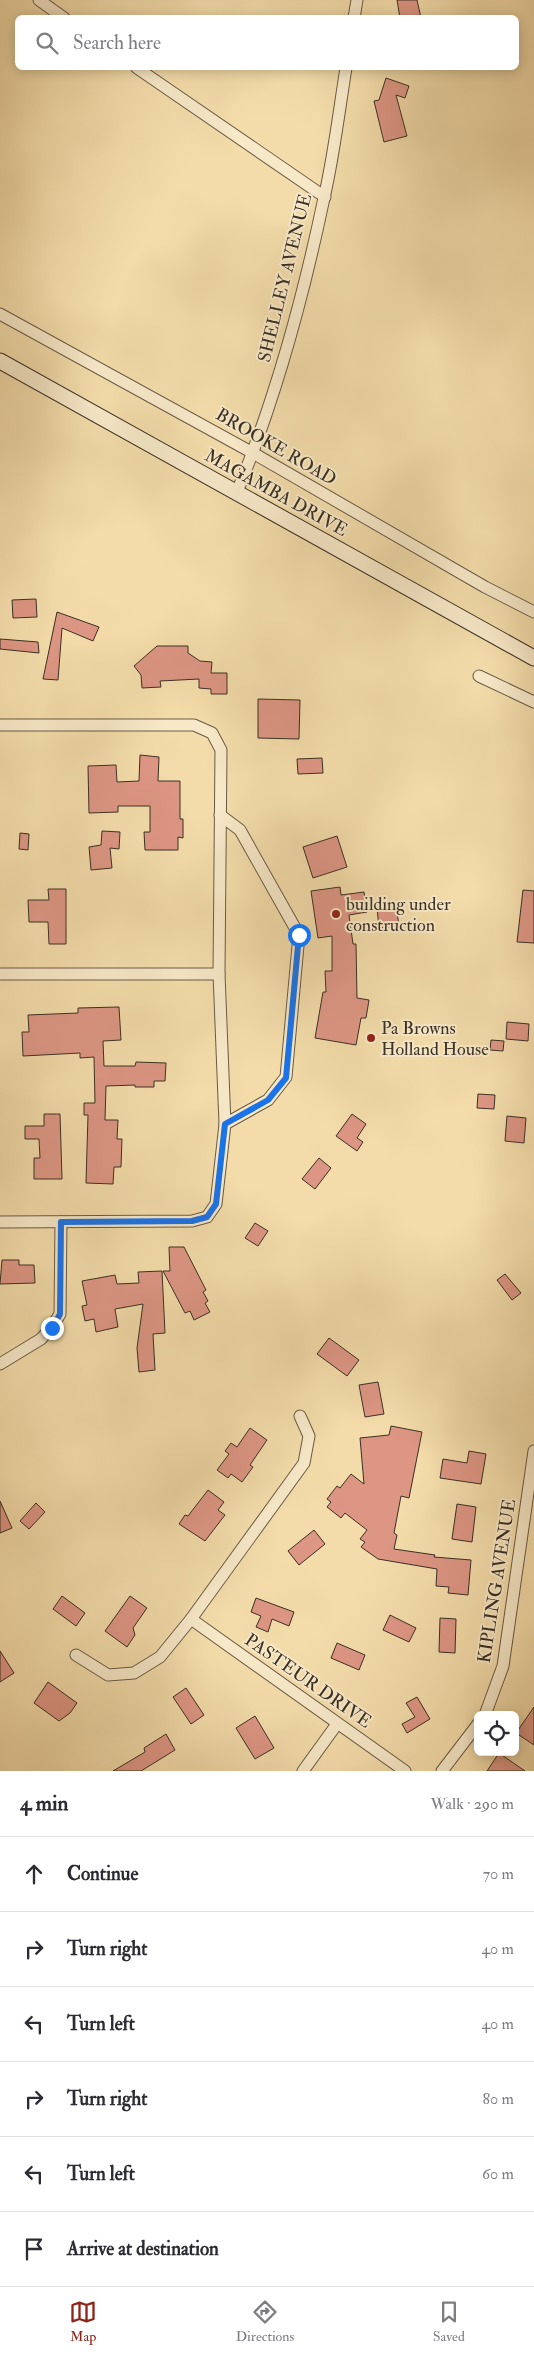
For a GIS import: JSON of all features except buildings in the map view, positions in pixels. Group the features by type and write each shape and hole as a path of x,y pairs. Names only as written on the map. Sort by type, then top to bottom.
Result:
{"street":[{"path":"39,0 60,15"},
{"path":"354,15 357,0"},
{"path":"140,70 324,197"},
{"name":"SHELLEY AVENUE","path":"237,492 253,453 287,350 324,197 346,70"},
{"name":"BROOKE ROAD","path":"0,314 253,453 485,587 534,612"},
{"name":"MAGAMBA DRIVE","path":"0,361 534,658"},
{"path":"480,676 534,702"},
{"path":"0,725 194,725 212,733 221,750 219,974 225,1124 216,1204 207,1217 192,1221 0,1222"},
{"path":"220,815 240,830 299,935 286,1078 268,1100 225,1124"},
{"path":"0,974 219,974"},
{"path":"0,1364 41,1339 52,1328 60,1314 61,1222"},
{"path":"76,1655 108,1675 134,1673 160,1657 191,1620 304,1463 309,1436 300,1416"},
{"name":"KIPLING AVENUE","path":"486,1711 503,1666 534,1451"},
{"name":"PASTEUR DRIVE","path":"191,1620 405,1771"},
{"path":"303,1771 338,1724"},
{"path":"442,1771 474,1729"}],"place":[{"name":"building under construction","path":"336,914"},
{"name":"Pa Browns Holland House","path":"371,1038"}],"route":[{"path":"52,1328 60,1314 61,1222 192,1221 207,1217 216,1204 225,1124 268,1100 286,1078 299,935"}]}
